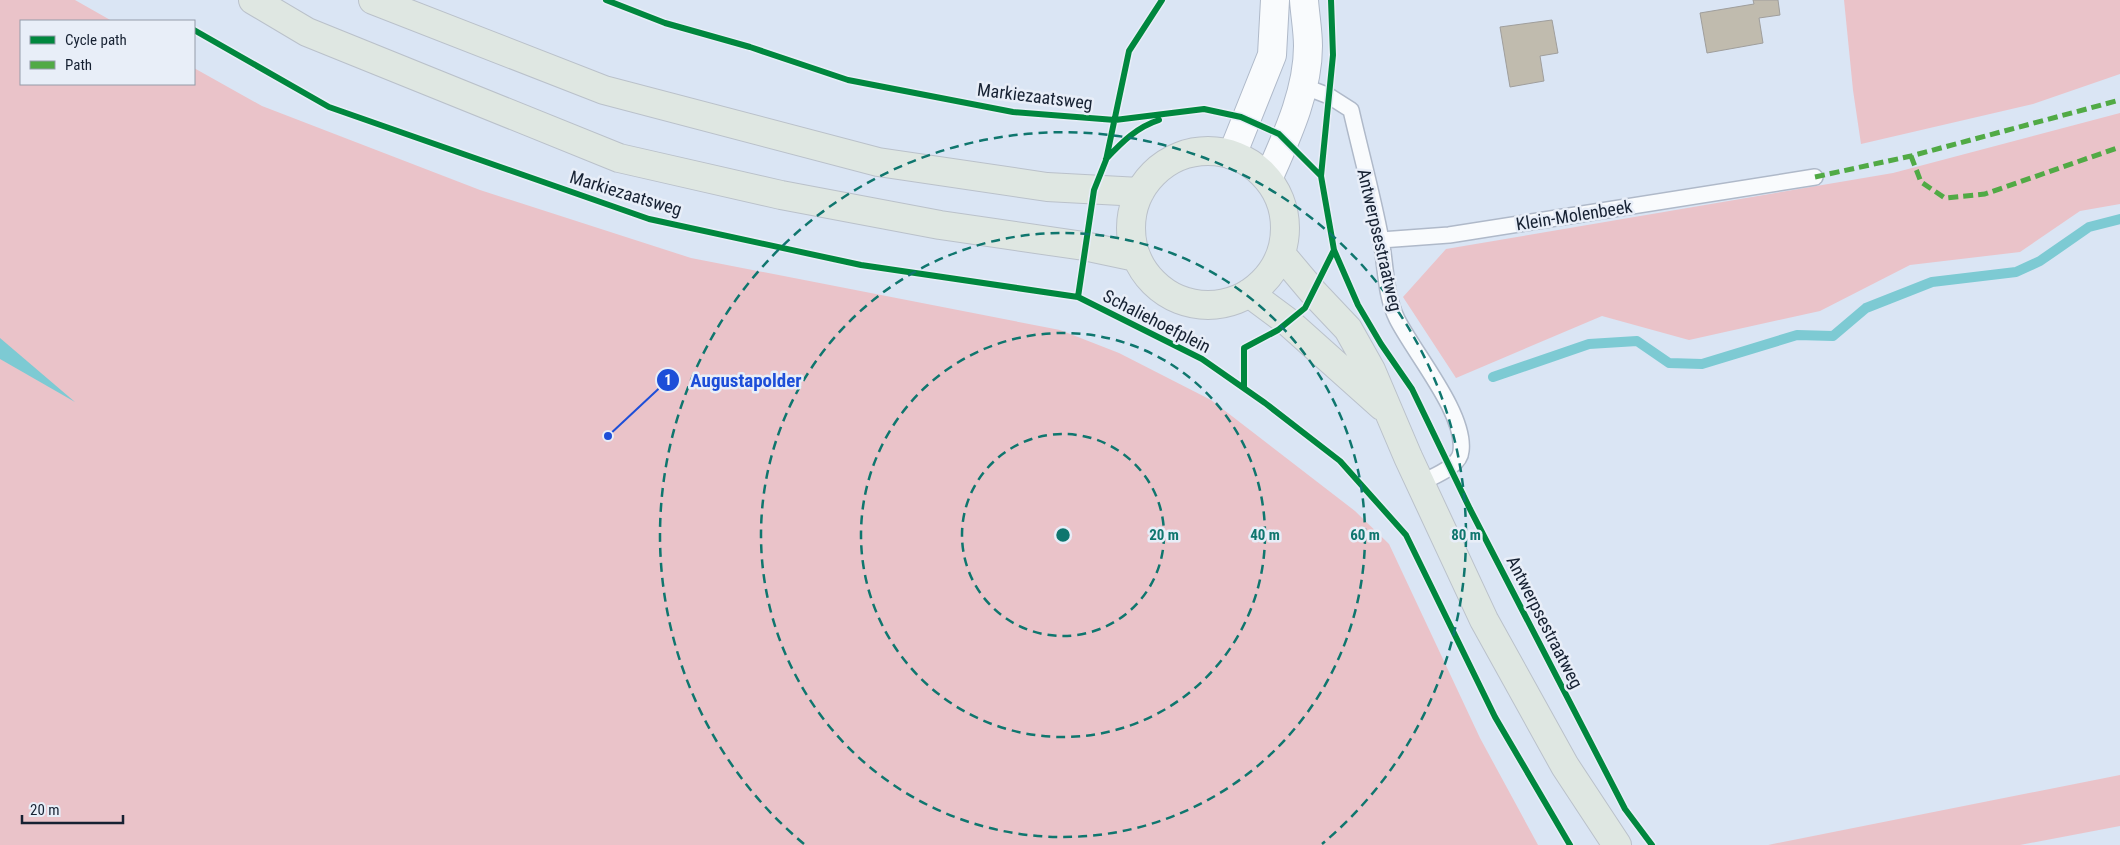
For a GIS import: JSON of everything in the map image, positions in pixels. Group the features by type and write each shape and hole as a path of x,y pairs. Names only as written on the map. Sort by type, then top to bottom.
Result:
{"main road":[{"name":"Markiezaatsweg","path":"253,0 307,32 619,158 781,195 940,225 1084,246 1136,256"},
{"path":"373,0 604,90 878,162 1047,187 1140,192"},
{"name":"Schaliehoefplein","path":"1206,151 1232,155 1252,164 1268,179 1278,196 1284,215 1285,234 1281,254 1268,276 1249,293 1225,303 1198,304 1172,296 1151,280 1136,256 1131,235 1132,213 1140,192 1156,170 1179,157 1206,151"},
{"path":"1281,254 1348,329 1371,370 1484,620 1565,766 1616,845"},
{"path":"1249,293 1288,322 1389,412"}],"street":[{"path":"1232,155 1272,55 1275,0"},
{"path":"1268,179 1285,140 1303,86 1308,48 1304,0"}],"lane":[{"name":"Antwerpsestraatweg","path":"1303,86 1330,96 1351,110 1381,240 1396,317 1455,417 1462,437 1461,453 1457,461 1421,483"},
{"name":"Klein-Molenbeek","path":"1381,240 1449,235 1815,177"}],"shaded area":[{"path":"0,0 75,0 110,20 20,20 20,85 195,85 195,69 262,106 480,190 691,258 1060,330 1119,353 1211,400 1355,511 1389,544 1480,738 1538,845 0,845"},
{"path":"1844,0 2120,0 2120,74 2033,104 1861,144 1853,90"},
{"path":"2120,113 2120,204 2080,211 2020,252 1910,265 1820,311 1689,340 1602,316 1456,378 1403,297 1446,249 1893,173"},
{"path":"2120,775 2120,826 2020,845 1768,845"}],"water":[{"path":"0,338 75,402 0,359"}],"building":[{"path":"1753,0 1778,0 1780,15 1759,18 1763,43 1707,53 1700,13 1754,4"},
{"path":"1552,20 1558,53 1540,56 1544,81 1510,87 1500,27"}],"waterway":[{"path":"1493,377 1589,344 1637,341 1669,363 1702,364 1797,335 1833,336 1866,308 1932,282 2016,272 2040,261 2089,227 2120,219"}],"marked path":[{"path":"1815,177 1911,156 2120,100"},
{"path":"1911,156 1921,182 1945,198 1985,194 2120,147"}],"cycle path":[{"path":"606,0 665,23 750,47 848,80 1013,112 1115,120 1204,109 1241,117 1279,134 1321,176 1334,250 1358,305 1381,344 1412,389 1470,509 1625,809 1652,845"},
{"path":"1162,0 1129,51 1106,160 1094,190 1078,297 1202,359 1265,403 1340,461 1406,535 1495,717 1570,845"},
{"path":"1321,176 1333,55 1331,0"},
{"path":"195,31 329,107 649,219 861,265 1078,297"},
{"path":"1106,159 1137,131 1159,120"},
{"path":"1244,388 1244,348 1278,330 1305,308 1334,250"}],"place":[{"name":"Augustapolder","path":"608,436"}]}
